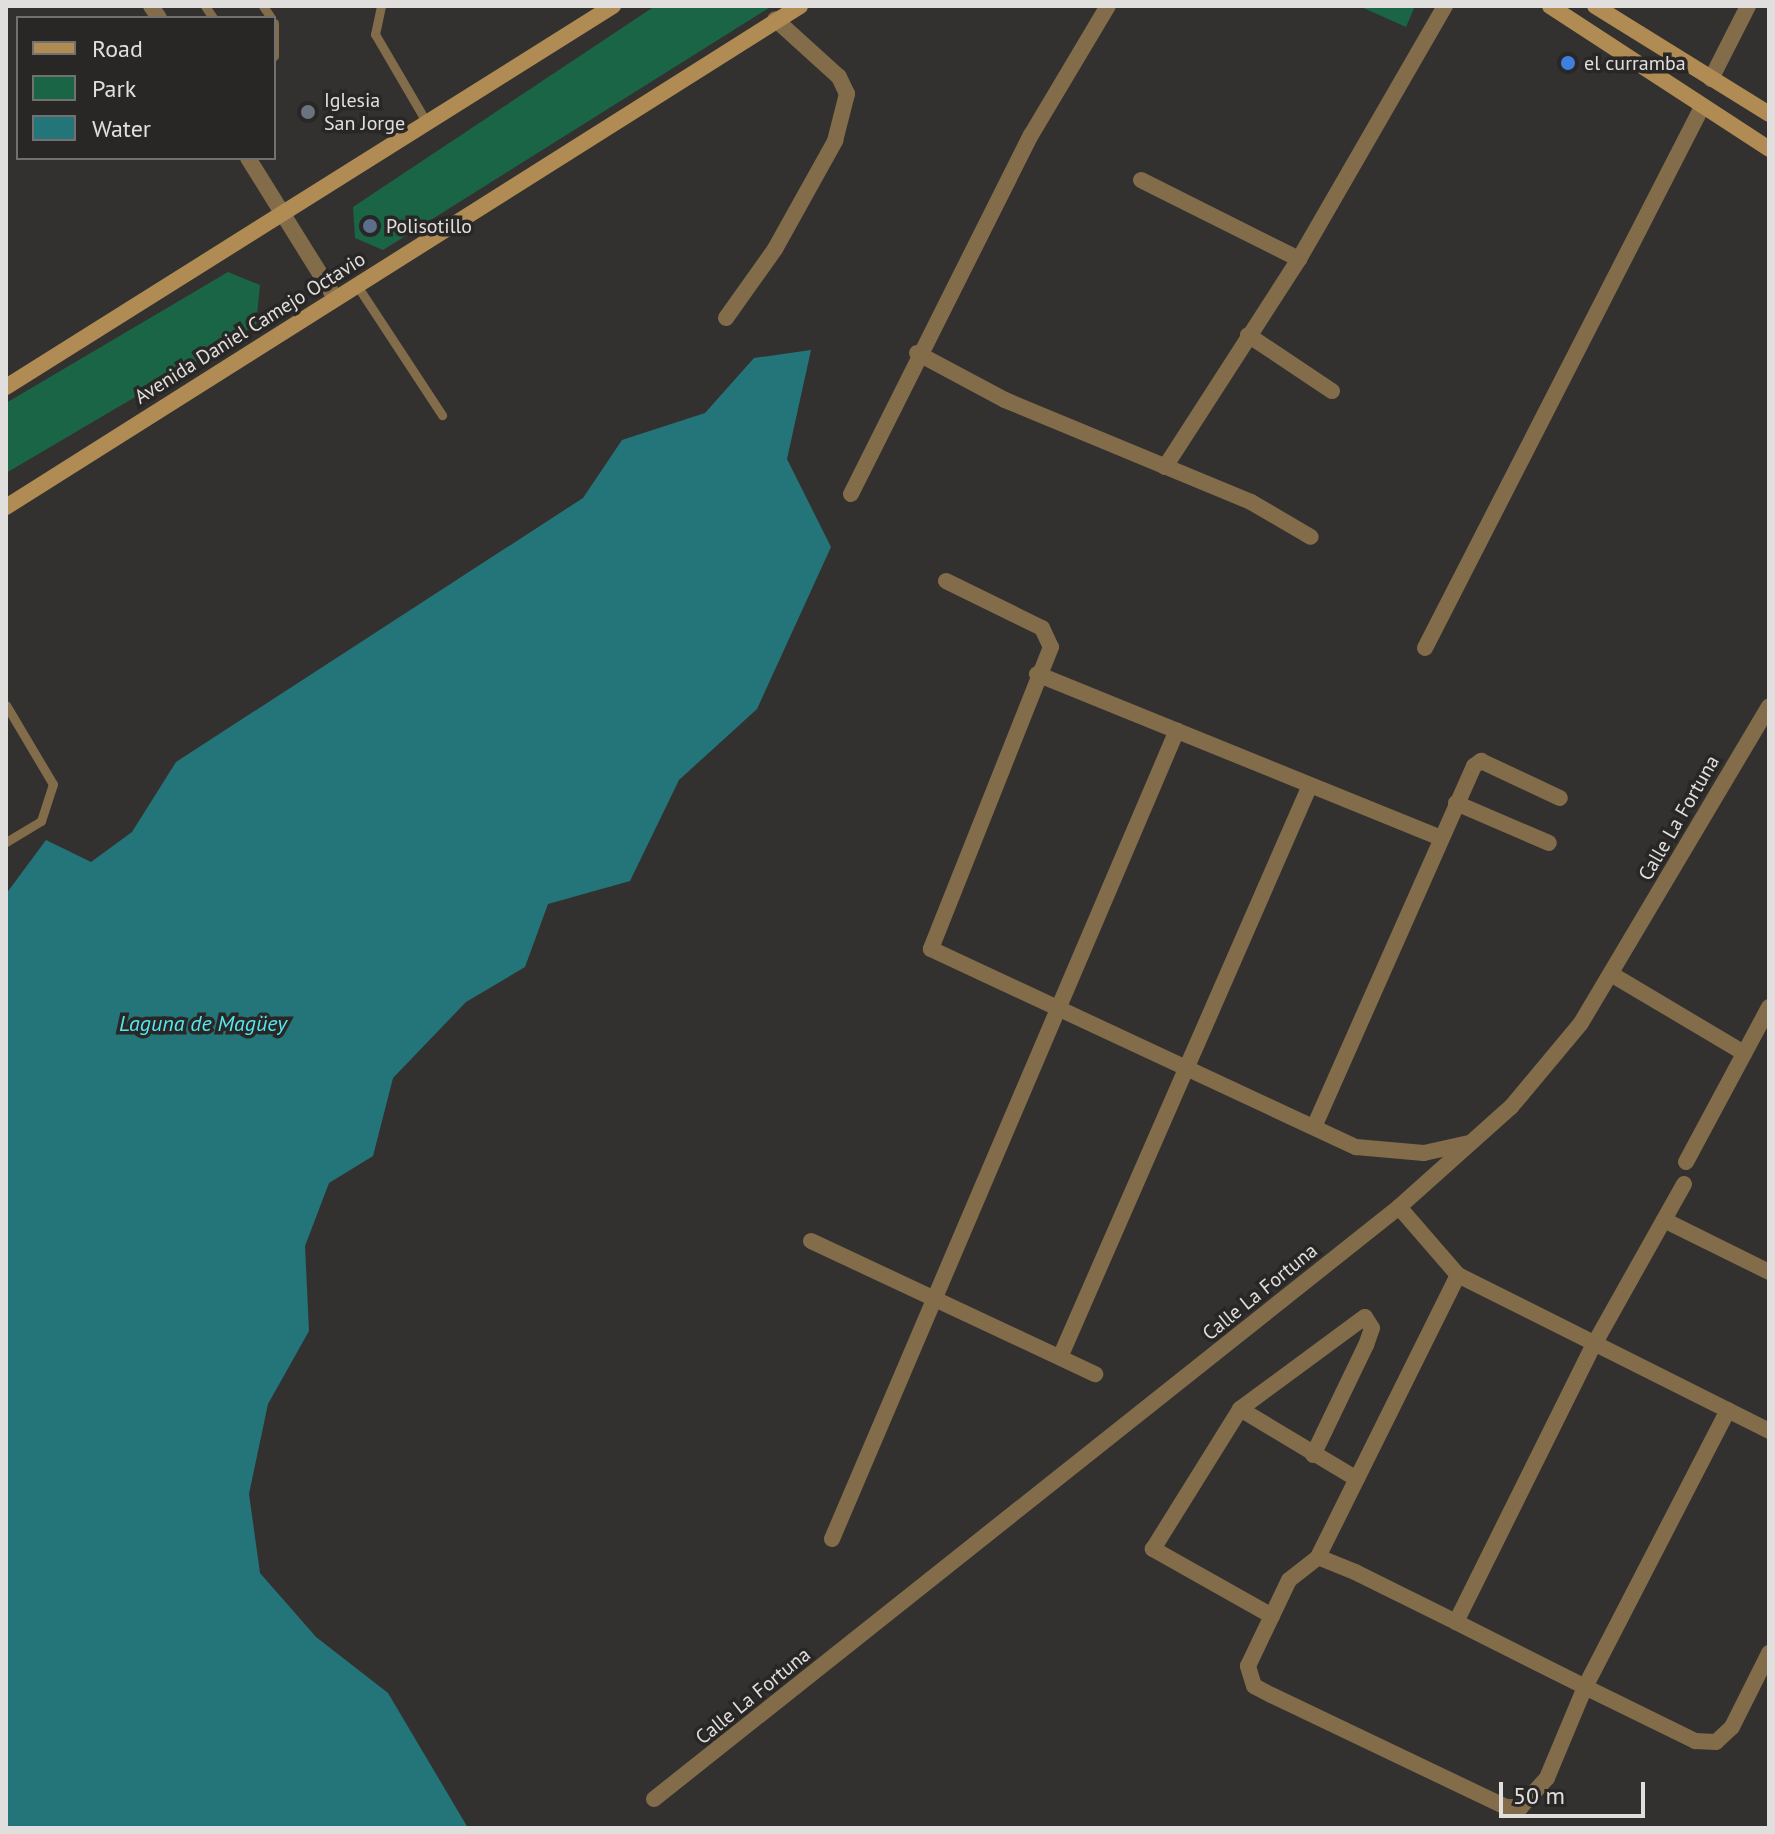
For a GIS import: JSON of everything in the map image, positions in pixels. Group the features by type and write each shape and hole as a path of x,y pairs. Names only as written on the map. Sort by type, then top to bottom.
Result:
{"main road":[{"path":"6,387 613,6"},
{"path":"1550,6 1769,149"},
{"path":"1595,6 1769,114"},
{"name":"Avenida Daniel Camejo Octavio","path":"6,507 788,11"}],"street":[{"path":"851,494 917,353 1108,6"},
{"path":"1165,467 1299,259 1445,6"},
{"path":"1711,79 1748,6"},
{"path":"726,318 775,249 835,141 847,94 839,77 788,11"},
{"path":"1425,648 1702,107"},
{"path":"249,160 335,298"},
{"path":"1141,180 1299,259"},
{"path":"1248,335 1332,391"},
{"path":"917,353 1311,537"},
{"path":"946,581 1042,628 1051,647 1037,674 931,942 940,955 1314,1127 1390,1154 1475,1141"},
{"path":"1037,674 1177,730 1308,790 1439,837"},
{"name":"Calle La Fortuna","path":"654,1799 1399,1207 1475,1141 1552,1061 1611,974 1769,707"},
{"path":"832,1539 1177,730"},
{"path":"1314,1127 1439,837 1481,761 1560,798"},
{"path":"1061,1355 1189,1069 1308,790"},
{"path":"1456,803 1549,843"},
{"path":"1611,974 1744,1053"},
{"path":"1686,1162 1769,1007"},
{"path":"1456,1622 1592,1348 1684,1184"},
{"path":"1399,1207 1458,1275 1592,1348 1769,1431"},
{"path":"1664,1220 1769,1272"},
{"path":"811,1241 1061,1355 1095,1374"},
{"path":"1458,1275 1318,1557 1289,1580 1248,1666 1254,1686 1506,1807 1534,1799 1585,1687 1728,1410"},
{"path":"1272,1616 1153,1549 1240,1409 1365,1317 1372,1328 1366,1345 1313,1455"},
{"path":"1240,1409 1357,1479"},
{"path":"1318,1557 1695,1741 1716,1742 1732,1727 1769,1653"}],"lane":[{"path":"381,6 375,34 427,123"},
{"path":"356,284 442,415"},
{"path":"6,705 53,784 41,821 6,842"}],"green space":[{"path":"655,6 772,6 383,250 355,238 353,207"},
{"path":"1359,6 1415,6 1406,27"},
{"path":"228,272 260,285 256,326 6,473 6,403"}],"water":[{"name":"Laguna de Magüey","path":"811,350 787,459 831,547 757,709 679,780 630,881 548,904 525,967 466,1002 393,1078 373,1156 329,1183 305,1246 309,1331 268,1404 249,1494 260,1573 316,1637 388,1693 468,1828 6,1828 6,894 46,840 91,862 132,832 176,762 583,498 622,440 705,413 754,358"}],"place":[{"name":"el curramba","path":"1568,63"},
{"name":"Iglesia San Jorge","path":"308,112"},
{"name":"Polisotillo","path":"370,226"}]}
